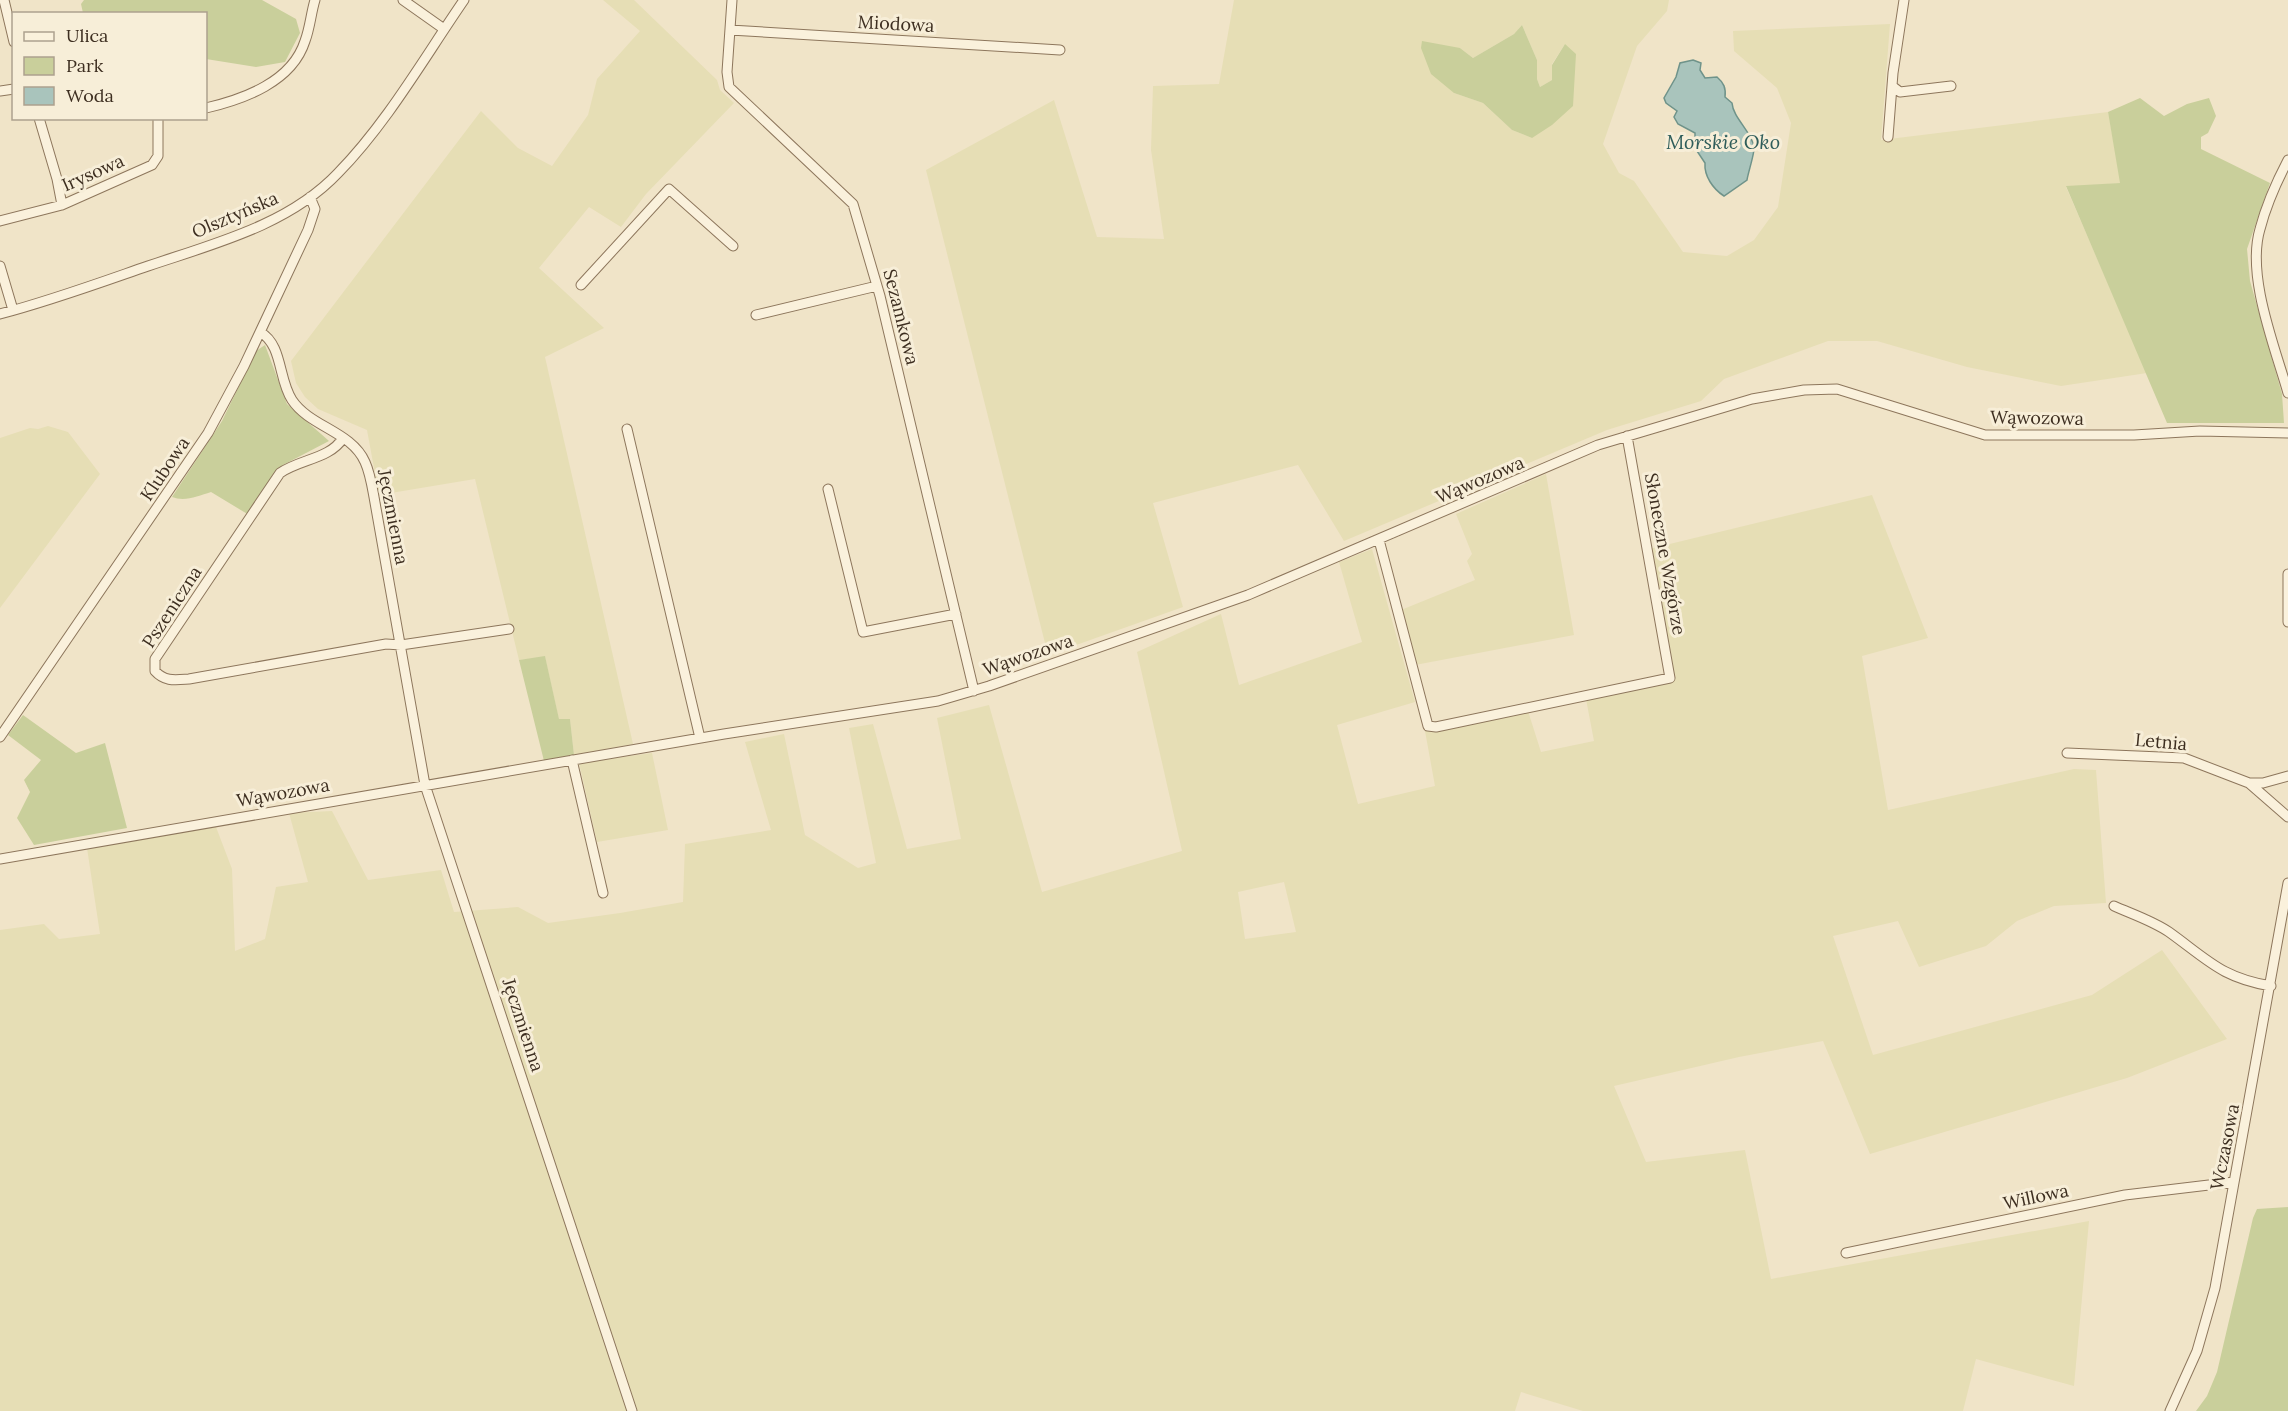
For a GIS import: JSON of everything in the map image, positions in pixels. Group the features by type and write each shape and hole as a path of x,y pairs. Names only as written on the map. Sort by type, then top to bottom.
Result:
{"street":[{"path":"4,0 12,34"},
{"path":"207,108 234,100 277,81 295,60 305,42 315,0"},
{"path":"403,0 444,29"},
{"name":"Olsztyńska","path":"0,314 250,231 310,197 337,175 367,139 464,0"},
{"name":"Sezamkowa","path":"732,0 727,72 729,87 853,204 877,286 974,691"},
{"path":"1888,137 1892,86 1904,0"},
{"name":"Miodowa","path":"730,30 1060,50"},
{"path":"1892,86 1900,92 1951,86"},
{"path":"40,120 62,205"},
{"name":"Irysowa","path":"0,222 62,205 152,165 158,156 158,120"},
{"path":"2288,160 2259,231 2257,276 2261,300 2288,393"},
{"path":"581,285 669,189 733,246"},
{"name":"Klubowa","path":"0,737 208,433 260,332 313,217 315,209 310,197"},
{"path":"0,266 13,310"},
{"path":"756,315 877,286"},
{"name":"Jęczmienna","path":"260,332 269,337 274,346 281,376 292,400 305,415 357,449 370,478 425,785 632,1411"},
{"name":"Wąwozowa","path":"0,859 572,759 938,701 974,691 1248,595 1598,446 1752,399 1804,390 1837,389 1985,435 2134,435 2200,431 2288,433"},
{"path":"627,429 700,738"},
{"name":"Słoneczne Wzgórze","path":"1379,540 1428,726 1436,727 1670,678 1627,436"},
{"name":"Pszeniczna","path":"343,438 336,448 290,466 280,473 155,659 155,671 160,677 169,681 189,679 386,644 401,645"},
{"path":"828,489 863,632 956,614"},
{"path":"2288,574 2288,622"},
{"path":"401,645 509,629"},
{"name":"Letnia","path":"2067,753 2184,758 2249,783 2288,817"},
{"path":"572,759 603,893"},
{"name":"Letnia","path":"2249,783 2263,783 2288,776"},
{"name":"Wczasowa","path":"2170,1411 2197,1351 2208,1319 2271,987 2288,883"},
{"path":"2114,906 2167,931 2219,969 2242,981 2271,987"},
{"name":"Willowa","path":"1846,1253 2125,1194 2234,1182"}],"shaded area":[{"path":"603,0 634,0 717,80 720,90 734,103 646,194 621,227 589,207 539,268 604,328 545,357 633,744 574,755 570,719 559,720 545,657 519,660 475,479 379,495 367,430 318,409 305,397 296,383 291,361 481,111 518,148 552,166 588,115 597,79 640,31"},
{"path":"1234,0 1669,0 1667,11 1637,46 1603,144 1619,173 1634,181 1683,252 1727,256 1754,240 1778,207 1791,123 1777,88 1734,51 1733,31 1890,24 1881,140 2108,112 2121,183 2066,187 2147,373 2061,386 1967,367 1877,341 1828,341 1724,379 1701,401 1607,430 1344,541 1298,465 1153,503 1183,607 1048,655 926,170 1054,100 1097,237 1164,239 1151,150 1153,86 1219,84","holes":["1522,25 1537,60 1537,79 1540,87 1552,80 1552,64 1565,44 1532,138 1512,130 1483,103 1454,93 1460,48 1473,58 1514,34"]},
{"path":"48,426 68,432 100,474 0,608 0,438 30,428 38,429"},
{"path":"1546,474 1574,635 1415,665 1401,610 1475,580 1467,561 1472,554 1456,514"},
{"path":"1872,495 1928,638 1862,656 1888,810 2074,769 2096,770 2106,903 2054,906 2017,921 1986,946 1919,967 1898,921 1833,936 1873,1055 2092,995 2162,950 2227,1039 2127,1078 1870,1154 1823,1041 1739,1057 1614,1086 1646,1162 1745,1150 1771,1279 2089,1221 2074,1386 1976,1359 1963,1411 1583,1411 1521,1392 1515,1411 0,1411 0,930 44,924 59,939 100,934 87,848 216,827 232,869 235,951 265,939 276,887 308,882 289,813 332,811 368,880 441,870 454,912 518,907 548,923 620,913 683,902 685,844 771,830 745,742 784,734 805,835 858,868 876,863 849,728 873,724 907,849 961,839 937,718 989,705 1042,892 1182,851 1137,652 1221,614 1239,685 1362,642 1339,562 1372,549 1415,702 1337,725 1358,804 1435,786 1425,731 1528,711 1541,752 1594,741 1586,699 1668,681 1649,549","holes":["1284,882 1296,932 1245,939 1238,892"]},
{"path":"652,753 668,830 597,842 579,763"}],"green space":[{"path":"84,0 262,0 296,19 300,33 285,62 256,67 207,59 207,12 83,12 81,4"},
{"path":"1522,25 1537,60 1537,79 1540,87 1552,80 1552,65 1565,44 1576,54 1573,106 1552,125 1532,138 1512,130 1483,103 1454,93 1431,74 1421,48 1422,41 1460,48 1473,58 1514,34"},
{"path":"2140,98 2164,116 2187,104 2209,98 2216,116 2208,133 2201,137 2201,149 2270,183 2247,249 2250,281 2282,394 2284,423 2167,423 2066,186 2120,183 2108,112"},
{"path":"265,345 287,404 329,441 283,465 249,515 211,492 187,499 172,497 222,421 256,351"},
{"path":"545,656 559,719 570,719 574,755 544,761 519,660"},
{"path":"23,715 76,753 105,743 127,828 34,845 17,818 30,792 24,780 41,760 8,735"},
{"path":"2288,1207 2288,1411 2196,1411 2207,1396 2217,1372 2257,1209"}],"water":[{"name":"Morskie Oko","path":"1693,60 1701,63 1700,70 1705,78 1717,77 1721,81 1725,88 1725,97 1732,103 1733,109 1753,141 1754,147 1747,180 1724,196 1716,190 1708,177 1705,163 1695,148 1695,133 1678,124 1674,117 1677,111 1666,103 1664,98 1676,77 1680,63"}]}
